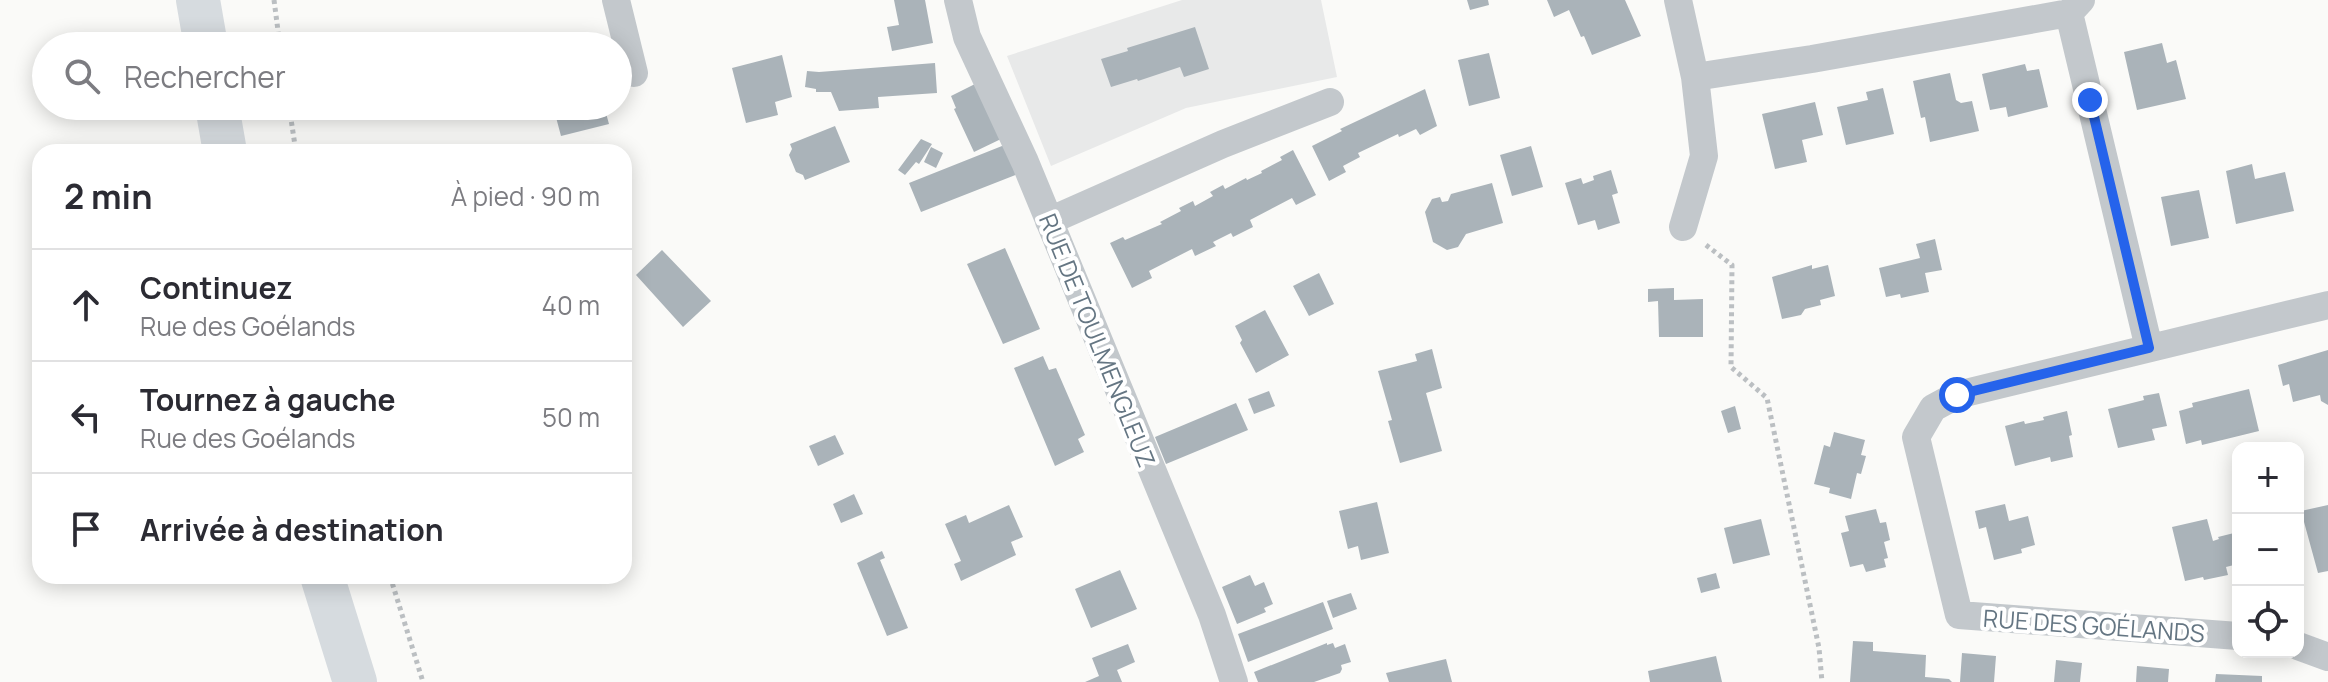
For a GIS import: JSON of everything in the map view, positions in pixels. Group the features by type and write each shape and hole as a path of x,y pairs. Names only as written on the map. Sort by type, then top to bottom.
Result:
{"main road":[{"path":"198,0 204,32"},
{"path":"324,584 355,682"}],"street":[{"path":"616,0 624,32"},
{"name":"RUE DE TOULMENGLEUZ","path":"958,0 967,37 1025,162 1212,615 1234,682"},
{"path":"1678,0 1695,77 1704,156 1683,227"},
{"path":"1695,77 1812,59 2075,6 2149,348"},
{"path":"632,65 634,73"},
{"path":"1049,221 1223,144 1330,102"},
{"name":"RUE DES GOÉLANDS","path":"2232,636 1959,615 1916,437 1933,408 1957,395 2328,305"},
{"path":"2304,648 2328,657"}],"path":[{"path":"274,0 278,32"},
{"path":"291,120 295,144"},
{"path":"1683,227 1732,265 1731,367 1767,398 1819,648 1822,682"},
{"path":"392,584 423,682"}],"shaded area":[{"path":"1182,0 1321,0 1337,77 1186,108 1051,166 1007,56"}],"building":[{"path":"894,0 925,0 933,43 892,51 887,27 899,25"},
{"path":"1467,0 1488,0 1489,5 1470,10"},
{"path":"1547,0 1625,0 1641,36 1592,55 1569,10 1554,17"},
{"path":"1195,27 1209,69 1184,77 1180,67 1111,87 1101,59"},
{"path":"2162,43 2167,63 2176,60 2186,99 2137,110 2124,52"},
{"path":"1489,53 1500,98 1469,106 1458,60"},
{"path":"782,55 792,97 775,102 778,115 746,123 732,68"},
{"path":"935,63 937,93 878,97 879,108 839,111 831,92 816,92 816,89 805,87 807,71"},
{"path":"2025,64 2027,71 2039,69 2048,107 2008,117 2006,107 1990,110 1982,74"},
{"path":"1950,73 1956,100 1961,103 1972,101 1979,131 1930,142 1913,81"},
{"path":"975,84 1001,139 974,152 951,96"},
{"path":"1883,88 1894,134 1846,145 1837,107 1868,100 1866,92"},
{"path":"1425,89 1437,126 1420,135 1416,129 1399,137 1398,134 1358,153 1360,157 1343,166 1346,172 1329,181 1312,146 1342,131 1340,129"},
{"path":"1815,102 1823,135 1802,140 1807,162 1775,169 1762,114"},
{"path":"557,120 608,120 609,124 561,136"},
{"path":"835,126 850,162 805,180 803,175 796,172 789,155 792,149 790,144"},
{"path":"921,139 932,144 919,164 916,162 905,175 898,170"},
{"path":"1007,144 1018,174 921,212 909,183"},
{"path":"1531,146 1543,187 1512,196 1500,155"},
{"path":"931,147 943,153 936,168 924,162"},
{"path":"1293,150 1316,195 1296,205 1292,198 1250,220 1253,227 1213,242 1216,246 1195,256 1192,249 1149,271 1152,278 1132,288 1110,243 1162,224 1160,222 1181,211 1179,208 1193,201 1195,206 1213,196 1210,192 1223,185 1225,189 1262,173"},
{"path":"2252,164 2255,179 2285,172 2294,211 2236,224 2226,171"},
{"path":"1611,170 1618,193 1612,195 1620,223 1598,230 1595,220 1578,225 1565,183 1581,178 1583,184 1594,180 1593,176"},
{"path":"1492,183 1503,223 1466,234 1458,247 1447,250 1433,242 1425,212 1432,199 1440,197 1442,202 1448,201 1451,194"},
{"path":"2199,190 2209,238 2171,246 2161,197"},
{"path":"1935,239 1942,270 1925,273 1929,292 1901,298 1900,294 1886,297 1879,268 1920,258 1916,244"},
{"path":"1005,248 1040,329 1003,344 967,264"},
{"path":"662,250 711,301 683,327 636,275"},
{"path":"1812,265 1812,269 1828,265 1835,296 1820,300 1821,305 1805,309 1801,315 1782,319 1772,277"},
{"path":"1319,273 1334,304 1309,316 1293,286"},
{"path":"1674,288 1674,300 1703,299 1703,337 1659,337 1658,301 1648,302 1648,289"},
{"path":"1265,310 1289,355 1256,373 1235,326"},
{"path":"1432,349 1442,388 1426,393 1442,451 1400,463 1378,371 1417,361 1415,354"},
{"path":"2328,350 2328,405 2321,401 2320,395 2293,402 2289,384 2283,386 2278,365"},
{"path":"1043,356 1049,370 1056,368 1085,435 1078,439 1084,452 1055,466 1014,368"},
{"path":"2249,389 2259,431 2202,445 2201,440 2186,444 2179,411 2193,407 2192,403"},
{"path":"1269,391 1275,406 1254,414 1248,399"},
{"path":"2159,393 2167,426 2152,429 2155,440 2118,448 2108,409"},
{"path":"1236,403 1248,430 1166,464 1155,437"},
{"path":"1735,406 1741,429 1728,433 1721,411"},
{"path":"2067,411 2073,457 2051,462 2050,457 2015,466 2005,426 2044,420 2043,417"},
{"path":"1834,432 1865,440 1861,455 1866,456 1861,474 1857,473 1851,499 1829,493 1830,488 1814,484 1824,445 1830,447"},
{"path":"835,435 844,454 818,466 809,446"},
{"path":"854,494 863,514 841,523 833,504"},
{"path":"1377,502 1389,553 1361,560 1358,546 1348,549 1339,511"},
{"path":"2005,504 2009,521 2028,516 2035,545 2021,549 2022,553 1994,560 1986,527 1979,529 1975,511"},
{"path":"1009,505 1023,537 1011,542 1016,555 961,581 954,564 961,561 945,524 966,515 969,523"},
{"path":"2328,505 2328,571 2318,573 2304,522 2304,510"},
{"path":"1876,509 1880,523 1886,522 1890,540 1884,542 1888,558 1884,559 1886,567 1866,572 1863,564 1850,567 1841,533 1849,531 1845,516"},
{"path":"1761,519 1770,555 1733,564 1724,528"},
{"path":"2207,519 2213,541 2232,534 2232,566 2226,567 2228,575 2185,581 2172,527"},
{"path":"882,551 885,558 880,560 908,628 887,636 857,563"},
{"path":"1120,570 1137,609 1091,628 1075,589"},
{"path":"1716,573 1720,588 1701,593 1697,578"},
{"path":"1250,575 1255,586 1264,582 1273,604 1264,608 1266,612 1237,624 1222,587"},
{"path":"1351,593 1357,609 1333,618 1327,601"},
{"path":"1323,602 1333,629 1248,662 1238,634"},
{"path":"1853,641 1873,642 1873,651 1926,655 1925,677 1949,679 1952,682 1850,682"},
{"path":"1333,643 1335,648 1345,644 1351,662 1341,665 1340,673 1314,682 1258,682 1254,672"},
{"path":"1128,644 1135,662 1117,670 1122,682 1085,682 1099,676 1092,658"},
{"path":"1962,653 1996,656 1994,682 1960,682"},
{"path":"1716,656 1722,682 1650,682 1648,671"},
{"path":"1446,659 1452,682 1389,682 1386,673"},
{"path":"2056,660 2082,663 2080,682 2054,682"},
{"path":"2137,666 2169,669 2168,682 2136,682"},
{"path":"2216,674 2262,676 2262,682 2215,682"}],"route":[{"path":"1957,395 2149,348 2090,100"}]}
